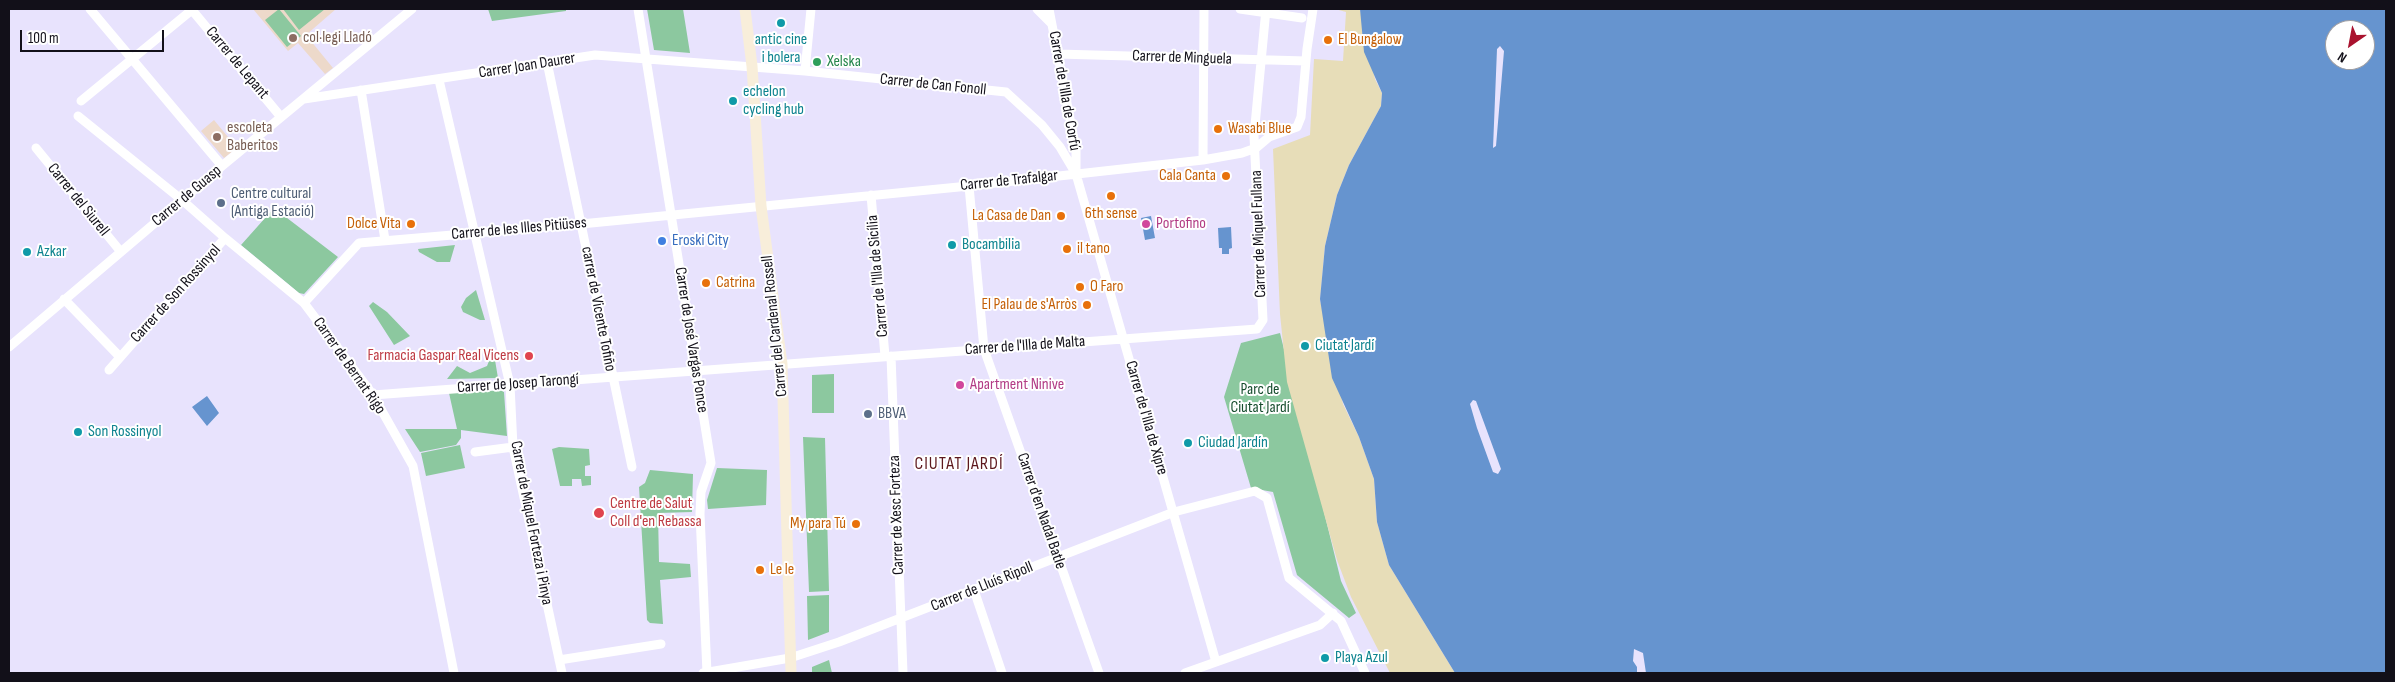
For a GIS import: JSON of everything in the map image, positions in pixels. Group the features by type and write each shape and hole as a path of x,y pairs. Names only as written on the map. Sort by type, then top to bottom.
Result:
{"street":[{"path":"90,9 222,166"},
{"path":"80,101 192,9"},
{"name":"Carrer de Lepant","path":"192,9 281,117"},
{"name":"Carrer de Guasp","path":"9,347 222,166 412,9"},
{"name":"Carrer de José Vargas Ponce","path":"638,9 711,463 701,492 700,514 707,673"},
{"name":"Carrer del Cardenal Rossell","path":"745,9 752,66 761,206 782,364 791,673"},
{"path":"805,71 811,9"},
{"path":"1037,9 1051,23"},
{"name":"Carrer de l'Illa de Corfú","path":"1049,9 1076,150 1076,174"},
{"path":"1204,9 1204,160"},
{"path":"1240,9 1266,11 1302,18"},
{"path":"1256,148 1269,137 1297,127 1301,117 1313,9"},
{"name":"Carrer de Miquel Fullana","path":"1263,320 1254,136 1266,11"},
{"name":"Carrer de Minguela","path":"1058,54 1306,61"},
{"name":"Carrer Joan Daurer","path":"304,99 595,55 752,66"},
{"name":"carrer de Vicente Tofiño","path":"547,62 632,467"},
{"name":"Carrer de Can Fonoll","path":"752,66 1006,92 1042,125 1060,147 1076,174"},
{"name":"Carrer de Miquel Forteza i Pinya","path":"439,80 510,385 514,447 562,673"},
{"path":"361,90 385,240"},
{"name":"Carrer de Son Rossinyol","path":"78,116 182,200 225,238 109,370"},
{"name":"Carrer del Siurell","path":"36,148 121,252"},
{"name":"Carrer de Trafalgar","path":"761,206 969,186 1204,160 1256,148"},
{"name":"Carrer de l'Illa de Xipre","path":"1076,174 1216,662"},
{"name":"Carrer d'en Nadal Batle","path":"969,186 984,349 1056,557 1099,673"},
{"name":"Carrer de l'Illa de Sicília","path":"871,195 888,356"},
{"name":"Carrer de les Illes Pitiüses","path":"304,303 360,243 761,206"},
{"name":"Carrer de Bernat Rigo","path":"225,238 304,303 373,395 413,466 454,673"},
{"path":"64,299 120,357"},
{"name":"Carrer de l'Illa de Malta","path":"782,364 1248,332 1257,330 1263,320"},
{"name":"Carrer de Xesc Forteza","path":"888,356 901,619 900,652 903,673"},
{"name":"Carrer de Josep Tarongí","path":"373,395 782,364"},
{"path":"475,452 514,447"},
{"name":"Carrer de Lluís Ripoll","path":"703,673 790,658 901,619 1174,512 1255,492 1267,498 1289,578 1333,613"},
{"path":"974,590 1002,673"},
{"path":"1184,673 1320,625 1333,613 1341,621 1365,673"},
{"path":"559,660 661,644"}],"shaded area":[{"name":"col·legi Lladó","path":"253,9 336,9 306,35 333,68 325,74 298,43 288,51"},
{"name":"escoleta Baberitos","path":"214,120 237,148 224,158 201,131"}],"green space":[{"path":"279,9 301,36 287,47 265,20"},
{"path":"283,9 325,9 299,30"},
{"path":"488,9 566,9 566,11 492,21"},
{"path":"647,9 683,9 690,53 654,50"},
{"path":"274,208 338,257 304,294 299,293 241,245"},
{"path":"455,245 450,262 437,262 419,252 418,249"},
{"path":"476,290 485,320 480,320 463,312 461,307 466,298"},
{"path":"373,302 387,312 410,336 394,345 369,306"},
{"name":"Parc de Ciutat Jardí","path":"1280,333 1341,581 1356,613 1349,618 1297,575 1273,492 1251,488 1224,397 1241,343"},
{"path":"495,360 498,378 447,379 457,366 470,373 487,366 489,361"},
{"path":"834,374 834,413 812,413 812,375"},
{"path":"500,390 504,392 507,436 461,430 461,438 456,445 420,452 405,429 457,429 449,393"},
{"path":"803,437 825,438 829,591 809,592"},
{"path":"460,445 465,468 426,476 421,453"},
{"path":"559,447 589,449 590,465 585,466 585,476 591,476 591,485 582,486 581,479 572,479 572,486 560,486 552,449"},
{"path":"717,468 767,470 766,505 708,509 707,500"},
{"path":"650,470 693,474 692,512 658,513 659,562 690,564 691,577 660,580 663,624 650,623 647,620 639,487 645,483"},
{"path":"829,595 829,632 808,640 807,596"},
{"path":"829,660 832,673 812,673 812,667"}],"sand":[{"name":"Ciutat Jardí","path":"1335,9 1360,9 1375,79 1382,93 1381,106 1349,165 1337,195 1325,246 1320,300 1343,404 1359,437 1374,479 1377,522 1389,565 1455,673 1390,673 1351,597 1337,560 1287,382 1280,314 1273,149 1310,135 1314,59 1343,61 1346,12"}],"water":[{"path":"1360,9 2386,9 2386,673 1646,673 1643,653 1634,649 1633,661 1637,667 1637,673 1455,673 1389,565 1377,522 1374,479 1359,437 1332,378 1320,299 1325,246 1337,195 1349,165 1381,106 1382,93 1364,52"},
{"path":"1151,216 1155,238 1145,240 1141,218"},
{"path":"1231,227 1232,248 1229,249 1229,254 1222,254 1222,248 1219,248 1218,228"},
{"path":"207,396 219,413 207,426 192,407"}],"pier":[{"path":"1500,46 1504,51 1496,146 1493,148 1497,49"},
{"path":"1473,400 1476,401 1501,469 1498,474 1493,472 1477,428 1470,404"}],"place":[{"name":"antic cine i bolera","path":"781,23"},
{"name":"col·legi Lladó","path":"293,38"},
{"name":"El Bungalow","path":"1328,40"},
{"name":"Xelska","path":"817,62"},
{"name":"echelon cycling hub","path":"733,101"},
{"name":"Wasabi Blue","path":"1218,129"},
{"name":"escoleta Baberitos","path":"217,137"},
{"name":"Cala Canta","path":"1226,176"},
{"name":"6th sense","path":"1111,196"},
{"name":"Centre cultural (Antiga Estació)","path":"221,203"},
{"name":"La Casa de Dan","path":"1061,216"},
{"name":"Dolce Vita","path":"411,224"},
{"name":"Portofino","path":"1146,224"},
{"name":"Eroski City","path":"662,241"},
{"name":"Bocambilia","path":"952,245"},
{"name":"il tano","path":"1067,249"},
{"name":"Azkar","path":"27,252"},
{"name":"Catrina","path":"706,283"},
{"name":"O Faro","path":"1080,287"},
{"name":"El Palau de s'Arròs","path":"1087,305"},
{"name":"Ciutat Jardí","path":"1305,346"},
{"name":"Farmacia Gaspar Real Vicens","path":"529,356"},
{"name":"Apartment Ninive","path":"960,385"},
{"name":"BBVA","path":"868,414"},
{"name":"Son Rossinyol","path":"78,432"},
{"name":"Ciudad Jardín","path":"1188,443"},
{"name":"Centre de Salut Coll d'en Rebassa","path":"599,513"},
{"name":"My para Tú","path":"856,524"},
{"name":"Le le","path":"760,570"},
{"name":"Playa Azul","path":"1325,658"}],"district":[{"name":"CIUTAT JARDÍ","path":"959,464"}]}
